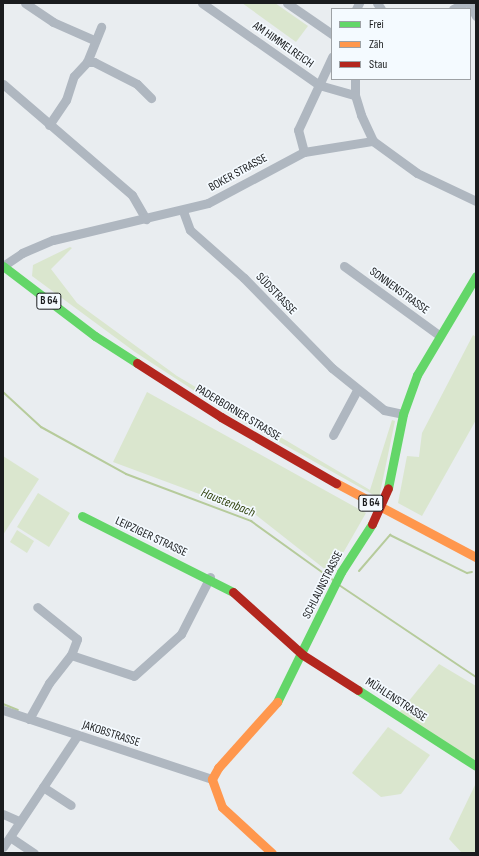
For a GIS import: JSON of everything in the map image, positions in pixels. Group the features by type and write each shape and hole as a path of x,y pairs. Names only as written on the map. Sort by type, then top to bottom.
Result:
{"street":[{"path":"25,3 53,22 94,40"},
{"name":"AM HIMMELREICH","path":"202,3 319,85 355,95"},
{"path":"287,3 331,33"},
{"path":"455,8 465,3"},
{"path":"469,3 476,16"},
{"path":"49,125 66,100 74,76 87,62 94,40 101,27"},
{"path":"304,152 298,130 331,59"},
{"path":"87,62 94,62 137,84 151,98"},
{"path":"355,80 355,95 373,141 422,176 476,201"},
{"path":"4,88 132,195 146,219"},
{"name":"BOKER STRASSE","path":"3,266 22,253 53,240 183,211 224,196 304,152 373,141"},
{"name":"SÜDSTRASSE","path":"183,211 190,230 244,278 357,390 384,410 404,414"},
{"name":"PADERBORNER STRASSE","path":"3,266 95,336 215,414 371,503 476,557"},
{"name":"SONNENSTRASSE","path":"344,266 439,335"},
{"name":"SCHLAUNSTRASSE","path":"212,779 218,768 277,703 302,655 339,576 372,524 388,488 404,414 417,375 439,335 476,276"},
{"path":"334,435 357,390"},
{"name":"LEIPZIGER STRASSE","path":"82,516 141,548 210,578 245,600 302,655"},
{"path":"70,655 134,676 181,634 210,578"},
{"path":"29,719 49,683 70,655 76,636 37,607"},
{"name":"MÜHLENSTRASSE","path":"302,655 476,766"},
{"name":"JAKOBSTRASSE","path":"3,710 77,736 212,779"},
{"path":"3,847 77,736"},
{"path":"212,779 222,807 272,853"},
{"path":"43,788 71,805"},
{"path":"3,814 19,822"},
{"path":"10,836 34,853"}],"green space":[{"path":"242,3 275,3 308,26 296,42"},
{"path":"70,247 72,248 51,269 77,303 177,376 370,490 392,420 395,421 379,498 233,416 135,352 32,276 33,265"},
{"path":"473,335 476,337 476,420 422,516 398,503 407,456 419,457 422,433"},
{"path":"147,392 366,513 331,574 256,515 113,462"},
{"path":"3,456 39,479 3,535"},
{"path":"38,493 70,513 49,547 17,527"},
{"path":"17,530 34,541 27,553 10,542"},
{"path":"439,664 476,686 476,761 399,713"},
{"path":"388,727 430,755 401,794 381,797 352,773"},
{"path":"476,783 476,853 462,853 449,839"}],"waterway":[{"name":"Haustenbach","path":"3,392 41,427 126,474 251,521 333,580"},
{"path":"359,571 390,535 467,573 472,572"},
{"name":"Haustenbach","path":"339,585 476,677"},
{"path":"3,704 18,710"}],"traffic: fast":[{"path":"3,266 95,336 137,363"},
{"path":"388,488 403,414 417,375 476,276"},
{"path":"82,516 233,592"},
{"path":"277,702 341,572 372,524"},
{"path":"358,690 476,766"}],"traffic: slow":[{"path":"336,483 476,557"},
{"path":"272,853 222,807 212,779 218,768 277,702"}],"traffic: jam":[{"path":"137,363 221,417 336,483"},
{"path":"372,524 388,488"},
{"path":"233,592 303,655 358,690"}]}
